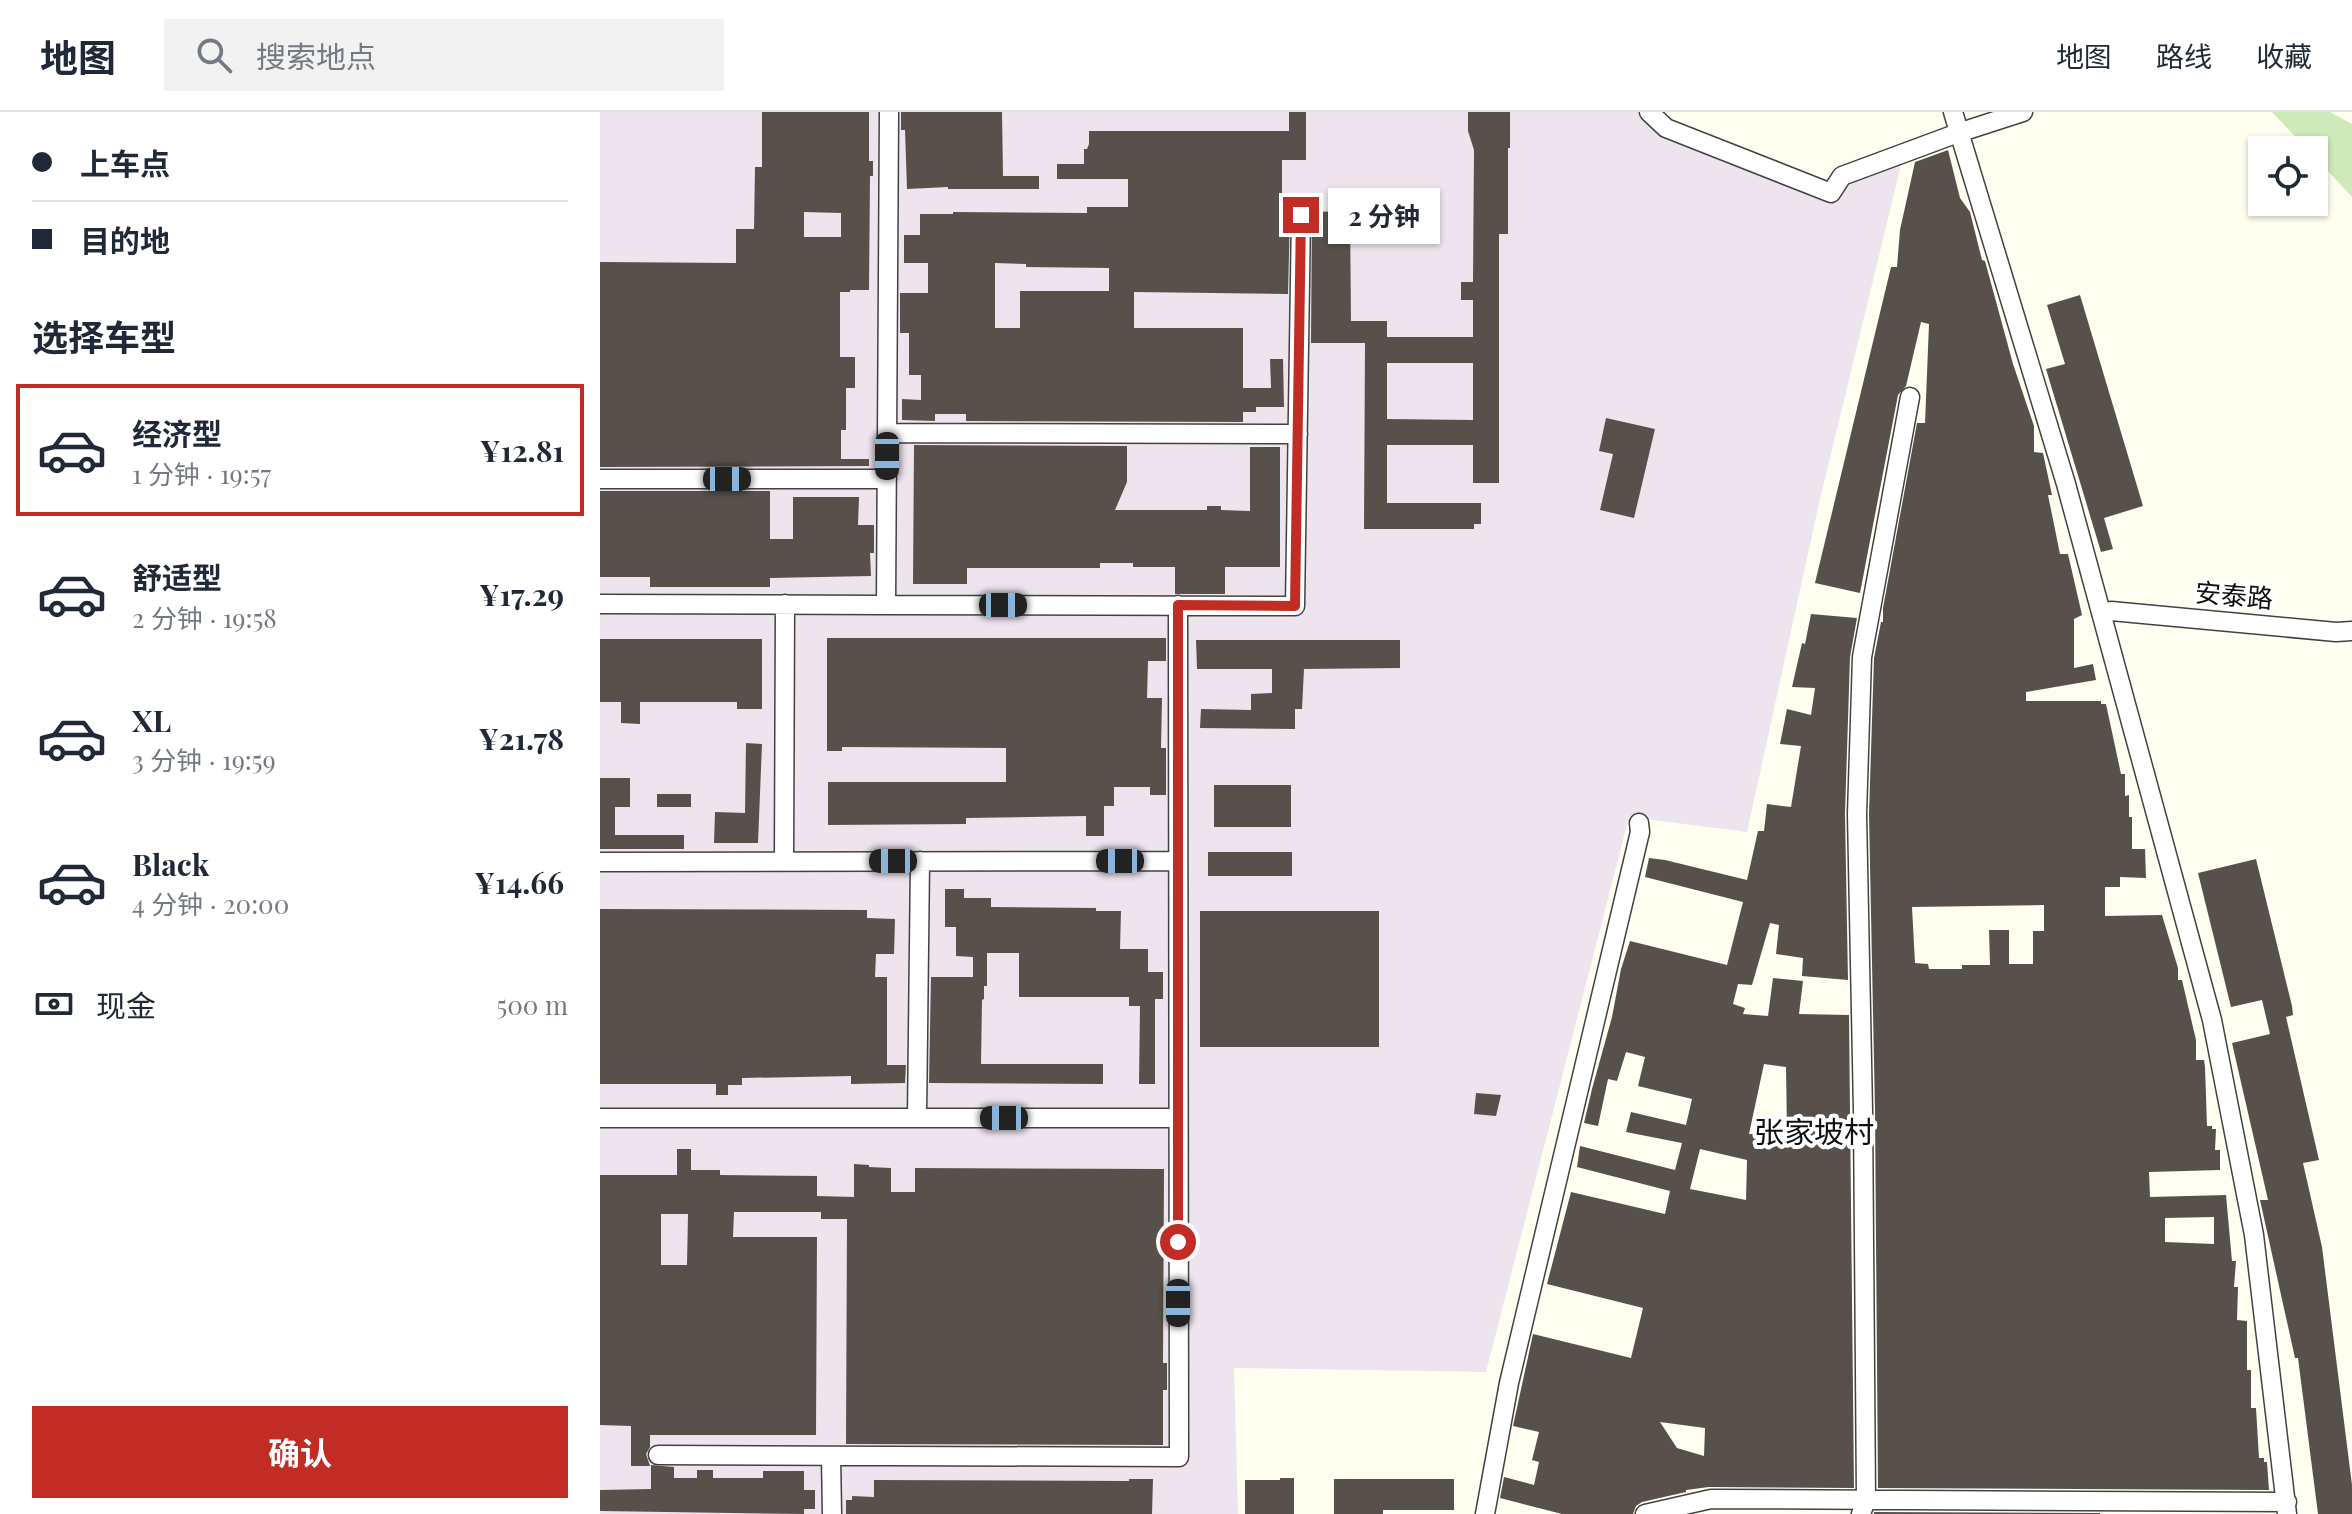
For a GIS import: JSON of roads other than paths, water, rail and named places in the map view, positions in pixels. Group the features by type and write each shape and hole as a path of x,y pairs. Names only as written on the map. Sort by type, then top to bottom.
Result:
{"street":[{"path":"886,605 889,112"},
{"path":"1649,112 1666,128 1831,193 1842,176 2023,112"},
{"path":"1645,1514 1711,1499 1864,1507 2287,1508 2254,1235 2212,1020 2106,612 1953,112"},
{"path":"600,604 1295,606 1301,215"},
{"path":"1864,1507 1863,1111 1857,814 1862,657 1910,397"},
{"path":"887,433 1298,434"},
{"path":"600,479 887,479"},
{"path":"784,861 785,604"},
{"path":"658,1455 1179,1457 1178,605"},
{"name":"安泰路","path":"2106,612 2352,631"},
{"path":"1485,1514 1509,1383 1640,832 1639,823"},
{"path":"917,1118 920,861"},
{"path":"600,862 1178,861"},
{"path":"600,1118 1177,1118"},
{"path":"831,1456 832,1514"}],"district":[{"name":"张家坡村","path":"1814,1133"}]}
